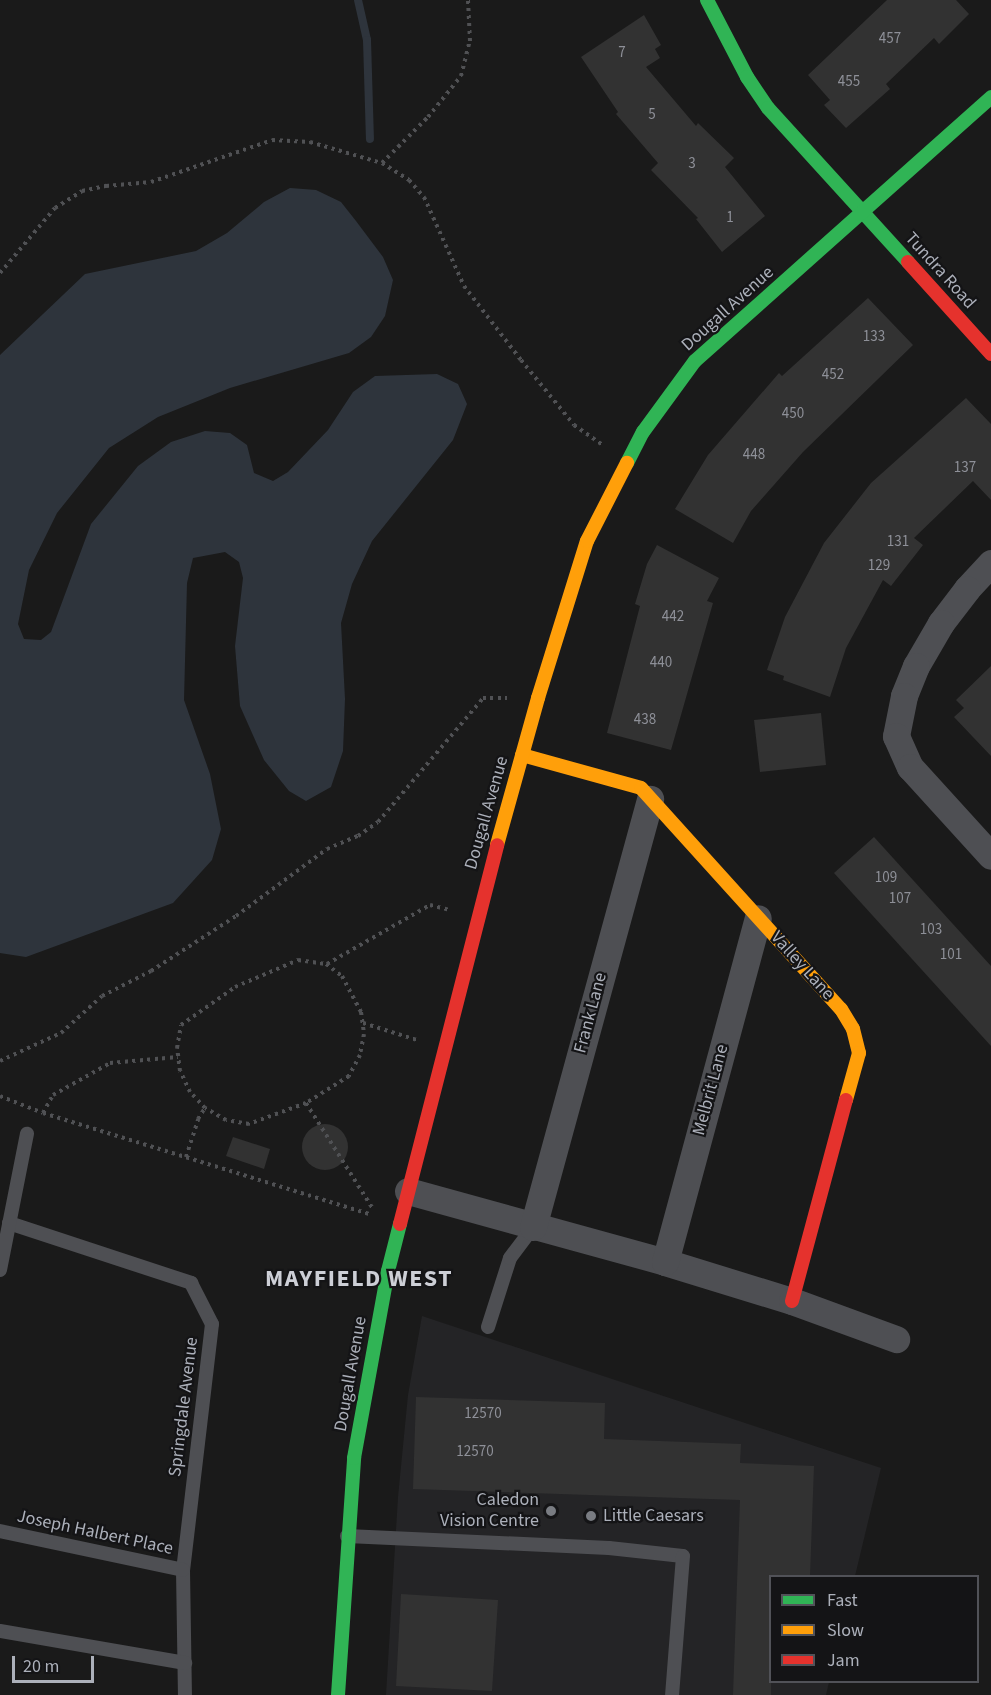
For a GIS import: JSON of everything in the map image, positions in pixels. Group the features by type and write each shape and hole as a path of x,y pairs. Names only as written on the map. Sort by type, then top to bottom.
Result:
{"street":[{"name":"Tundra Road","path":"707,0 747,77 768,108 991,354"},
{"name":"Dougall Avenue","path":"338,1695 354,1458 388,1271 477,917 538,698 587,541 625,461 643,432 695,361 991,97"},
{"path":"991,563 941,623 916,666 904,696 897,736 910,767 991,856"},
{"name":"Valley Lane","path":"522,755 640,788 841,1008 853,1029 859,1053 792,1301"},
{"name":"Frank Lane","path":"532,1227 650,799"},
{"name":"Melbrit Lane","path":"665,1262 758,918"},
{"path":"408,1191 665,1262 792,1301 896,1339"}],"lane":[{"path":"0,1270 27,1134"},
{"name":"Springdale Avenue","path":"9,1223 191,1283 212,1324 183,1570 185,1695"},
{"path":"488,1327 510,1258 532,1227"},
{"name":"Joseph Halbert Place","path":"0,1531 183,1570"},
{"path":"347,1536 609,1548 683,1556 672,1695"},
{"path":"0,1630 185,1663"}],"path":[{"path":"382,162 428,117 461,76 470,41 468,0"},
{"path":"0,273 55,208 82,191 106,186 151,182 272,140 310,142 382,162 409,180 424,197 464,286 521,360 574,425 625,461"},
{"path":"0,1061 61,1033 102,996 151,971 236,916 298,873 327,849 358,836 378,822 483,698 538,698"},
{"path":"326,964 430,905 477,917"},
{"path":"298,960 326,964 342,976 361,1012 363,1023 364,1034 360,1055 348,1076 306,1103 249,1124 226,1120 205,1108 189,1092 180,1071 177,1048 181,1025 235,987 298,960"},
{"path":"363,1023 444,1047"},
{"path":"43,1113 53,1095 110,1063 178,1057"},
{"path":"0,1096 43,1113 378,1217 306,1103"},
{"path":"186,1157 198,1119 205,1108"}],"shaded area":[{"path":"290,188 316,190 341,202 383,257 393,280 385,316 371,337 349,353 230,388 158,417 109,448 57,513 29,570 18,624 24,639 41,640 51,632 91,524 138,466 171,442 205,431 230,433 247,445 254,473 273,481 288,472 328,430 353,392 375,376 437,374 458,384 467,404 453,440 372,541 352,584 341,623 345,699 343,751 331,787 306,801 289,791 264,760 240,706 235,646 243,578 239,562 225,552 193,558 187,583 184,700 210,774 221,829 212,860 173,903 26,957 0,953 0,355 85,274 196,251 227,233 264,202"},
{"path":"422,1316 881,1468 855,1575 769,1575 769,1683 829,1683 826,1695 386,1695 398,1497 408,1395"}],"building":[{"path":"887,0 956,0 969,14 939,44 934,38 886,84 890,89 846,128 824,105 830,100 808,75"},
{"path":"644,15 661,45 655,49 660,58 646,67 696,126 698,123 734,158 725,167 765,216 722,252 696,219 698,218 651,170 658,163 616,114 618,112 581,57"},
{"path":"868,298 913,345 803,452 751,511 733,543 675,509 708,455 779,373 782,376"},
{"path":"966,398 991,424 991,500 973,481 914,538 923,545 891,586 883,580 846,648 830,697 783,680 784,676 767,670 785,617 824,543 871,483"},
{"path":"657,545 719,578 707,601 713,603 671,750 607,733 640,606 635,604 647,564"},
{"path":"991,666 991,756 954,717 964,708 956,700"},
{"path":"821,713 826,765 760,772 754,720"},
{"path":"874,837 991,966 991,1046 834,873"},
{"path":"325,1124 341,1131 348,1147 341,1163 325,1170 309,1163 302,1147 309,1131"},
{"path":"233,1137 270,1149 264,1169 226,1156"},
{"path":"416,1397 605,1403 604,1439 741,1444 740,1463 814,1466 810,1575 769,1575 771,1695 733,1695 740,1500 413,1489"},
{"path":"401,1594 498,1600 492,1691 396,1686"}],"waterway":[{"path":"358,0 367,40 370,139"}],"traffic: fast":[{"path":"707,0 747,77 768,108 908,262"},
{"path":"627,463 643,432 695,361 991,97"},
{"path":"338,1695 354,1458 388,1271 400,1224"}],"traffic: slow":[{"path":"497,845 538,698 587,541 627,463"},
{"path":"522,755 641,788 841,1009 853,1029 859,1053 846,1100"}],"traffic: jam":[{"path":"908,262 991,354"},
{"path":"400,1224 497,845"},
{"path":"792,1301 846,1100"}],"place":[{"name":"Caledon Vision Centre","path":"551,1511"},
{"name":"Little Caesars","path":"591,1516"}],"district":[{"name":"MAYFIELD WEST","path":"359,1279"}]}
